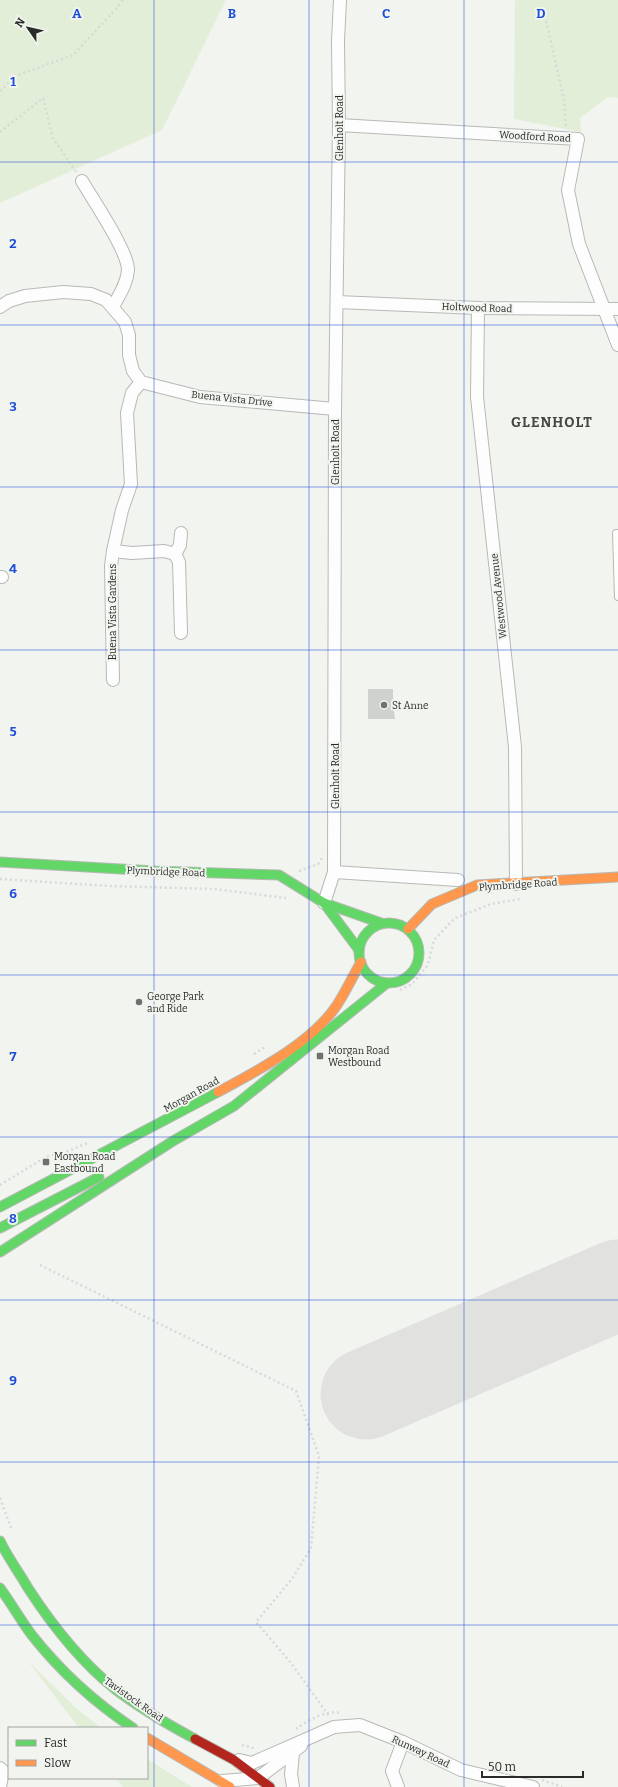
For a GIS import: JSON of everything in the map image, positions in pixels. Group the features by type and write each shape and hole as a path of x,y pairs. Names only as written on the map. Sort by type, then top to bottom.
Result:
{"main road":[{"name":"Plymbridge Road","path":"0,862 155,871 279,875"},
{"path":"279,875 324,903 382,923 398,924 408,929 414,936 419,946 419,957 415,969 407,977 396,982 387,983 374,979 365,971 361,962 359,950 362,939 370,930 382,923"},
{"name":"Plymbridge Road","path":"408,929 432,904 477,885 516,884 618,877"},
{"path":"324,903 359,950"},
{"name":"Morgan Road","path":"0,1207 173,1117 269,1064 310,1034 336,1006 361,962"},
{"path":"0,1252 173,1141 234,1106 387,983"},
{"path":"0,1228 173,1141"},
{"name":"Tavistock Road","path":"0,1541 44,1612 65,1639 97,1672 115,1688 139,1705 169,1724 230,1758 270,1787"},
{"path":"0,1588 34,1639 62,1671 90,1697 132,1727"},
{"path":"148,1739 226,1784"}],"street":[{"name":"Glenholt Road","path":"324,903 334,872 335,409 339,125 338,41 340,0"},
{"name":"Woodford Road","path":"339,125 578,139 568,190 578,244 603,309"},
{"path":"82,181 125,254 128,270 124,288 113,307"},
{"path":"0,307 9,301 25,296 63,292 91,294 106,300 113,307 127,328 129,335 129,356 133,371 141,382"},
{"name":"Holtwood Road","path":"337,302 478,308 618,309"},
{"name":"Westwood Avenue","path":"478,308 476,397 515,747 516,884"},
{"path":"603,309 618,345"},
{"name":"Buena Vista Drive","path":"141,382 200,396 335,409"},
{"name":"Buena Vista Gardens","path":"113,680 111,566 122,510 131,484 127,413 132,393 141,382"},
{"path":"174,554 180,545 181,533"},
{"path":"113,551 132,553 164,551 174,554 179,562 181,633"},
{"path":"334,872 458,880"},
{"name":"Runway Road","path":"230,1758 252,1763 337,1727 360,1725 403,1742 461,1770 533,1787"},
{"name":"Runway Road","path":"226,1784 258,1778 293,1754 311,1737"},
{"path":"398,1787 392,1771 403,1742"},
{"path":"293,1754 291,1774 293,1787"},
{"path":"0,1768 3,1771 0,1787"}],"lane":[{"path":"618,533 616,532 618,597"}],"path":[{"path":"0,91 15,76 73,55 116,9 122,0"},
{"path":"546,21 564,99 567,138"},
{"path":"0,132 43,98 53,138 82,181"},
{"path":"279,875 296,872 318,864 334,843"},
{"path":"0,879 116,887 214,890 287,898"},
{"path":"251,1055 270,1043"},
{"path":"0,1185 46,1157 71,1150 93,1141"},
{"path":"40,1265 296,1391 318,1456 311,1548 291,1580 256,1622 291,1663 337,1727"},
{"path":"0,1498 13,1533"},
{"path":"238,1744 252,1747 268,1756"}],"green space":[{"path":"0,0 226,0 162,130 0,203"},
{"path":"515,0 618,0 618,98 608,97 580,118 581,132 514,119"},
{"path":"28,1661 77,1709 100,1727 78,1727"},
{"path":"148,1760 192,1787 123,1787 117,1779 148,1779"}],"building":[{"name":"St Anne","path":"368,689 393,689 393,700 400,700 400,711 394,711 395,719 368,719"}],"runway":[{"path":"366,1394 618,1285"}],"traffic: fast":[{"path":"0,862 155,871 279,875 324,903 381,923"},
{"path":"324,903 359,950"},
{"path":"389,923 406,928 414,936 419,953 414,970 406,978 389,983 372,978 364,970 359,953 364,936 372,928 389,923"},
{"path":"0,1252 173,1141 234,1106 387,983"},
{"path":"0,1207 218,1092"},
{"path":"0,1228 99,1177"},
{"path":"0,1541 28,1588 47,1615 67,1642 90,1667 134,1703 195,1739"},
{"path":"0,1588 31,1634 54,1661 91,1697 132,1727"}],"traffic: slow":[{"path":"408,929 432,904 477,885 618,877"},
{"path":"218,1092 283,1055 313,1032 337,1005 361,962"},
{"path":"148,1739 230,1787"}],"traffic: jam":[{"path":"195,1739 234,1760 270,1787"}],"place":[{"name":"St Anne","path":"384,705"},
{"name":"George Park and Ride","path":"139,1002"},
{"name":"Morgan Road Westbound","path":"320,1056"},
{"name":"Morgan Road Eastbound","path":"46,1162"}],"district":[{"name":"GLENHOLT","path":"552,422"}]}
